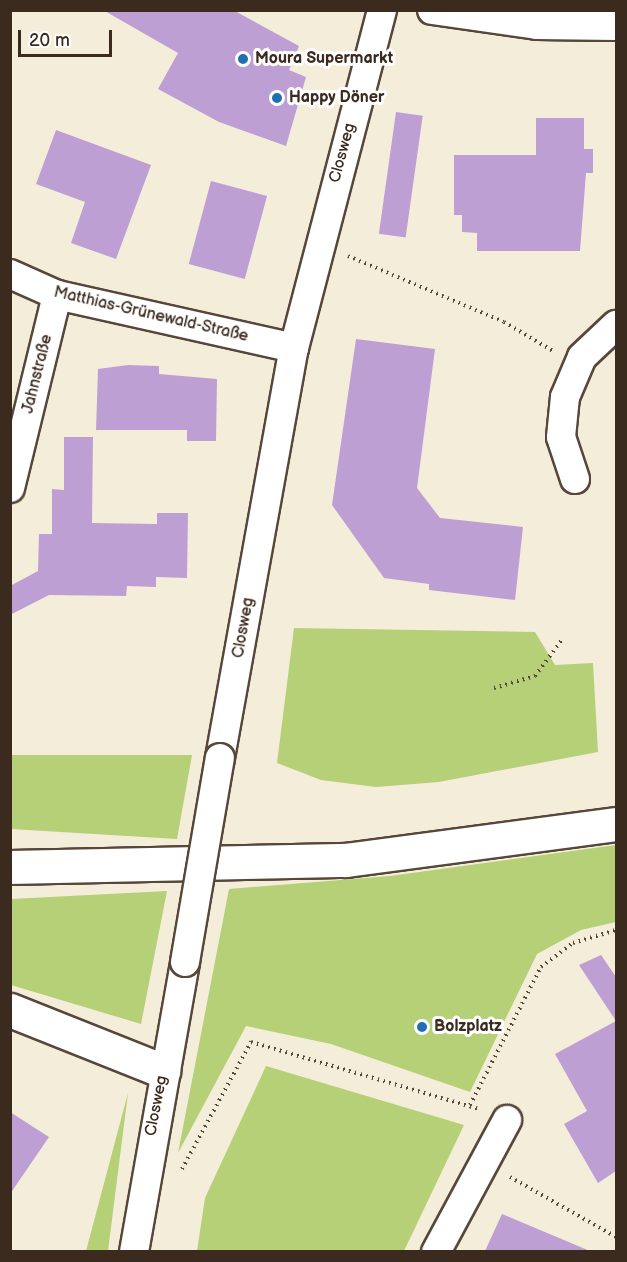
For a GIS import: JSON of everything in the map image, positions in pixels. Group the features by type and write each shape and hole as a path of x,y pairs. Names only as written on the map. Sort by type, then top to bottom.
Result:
{"main road":[{"path":"10,867 346,860 616,824"},
{"path":"10,1010 163,1071"}],"street":[{"name":"Closweg","path":"134,1251 143,1177 184,962 294,348 381,10"},
{"path":"432,10 537,25 616,26"},
{"name":"Matthias-Grünewald-Straße","path":"10,274 57,295 294,348"},
{"name":"Jahnstraße","path":"10,488 57,295"},
{"path":"575,479 561,437 565,397 576,367 616,325"},
{"path":"436,1251 488,1164 507,1119"}],"path":[{"path":"319,244 504,322 576,367"},
{"path":"495,688 535,675 561,641"},
{"path":"470,1105 541,967 573,943 616,930"},
{"path":"143,1177 181,1171 251,1042 470,1105 507,1119"},
{"path":"488,1164 616,1237"}],"green space":[{"path":"294,628 535,632 555,665 593,663 598,752 439,782 376,787 321,780 277,763"},
{"path":"11,755 192,755 177,839 11,829"},
{"path":"616,845 616,922 581,930 537,954 470,1092 331,1044 246,1026 178,1153 229,889 390,876"},
{"path":"167,891 141,1024 11,985 11,899"},
{"path":"266,1066 464,1125 404,1251 197,1251 205,1198"},
{"path":"128,1093 108,1251 86,1251"}],"building":[{"path":"103,10 233,10 299,46 289,70 306,77 286,146 219,122 158,89 178,53"},
{"path":"396,112 423,116 406,238 379,234"},
{"path":"536,118 584,118 584,149 593,149 593,173 586,173 580,251 477,251 477,233 462,232 462,215 454,215 454,155 536,155"},
{"path":"56,130 151,165 116,259 71,243 85,202 36,184"},
{"path":"211,181 267,196 245,279 189,264"},
{"path":"356,339 435,349 417,488 440,518 523,527 515,600 429,590 429,584 384,578 332,505"},
{"path":"128,365 159,366 159,374 217,379 216,441 187,441 187,430 96,430 98,369"},
{"path":"64,437 93,437 92,523 157,524 157,513 188,513 187,578 156,577 156,587 127,586 126,596 49,595 10,615 10,586 38,571 39,534 52,534 52,489 64,490"},
{"path":"601,955 616,977 616,1021 579,965"},
{"path":"616,1021 616,1171 598,1183 564,1124 587,1111 555,1054"},
{"path":"10,1112 49,1137 10,1194"},
{"path":"502,1214 590,1251 485,1251"}],"place":[{"name":"Moura Supermarkt","path":"243,59"},
{"name":"Happy Döner","path":"277,98"},
{"name":"Bolzplatz","path":"422,1027"}]}
